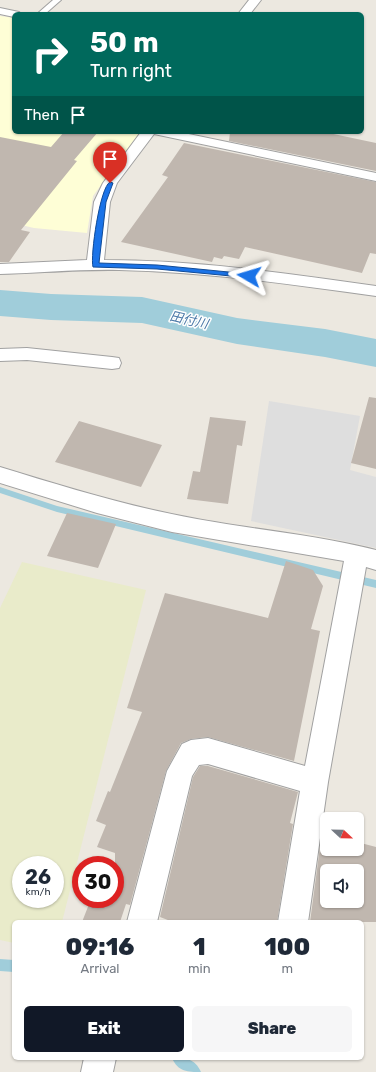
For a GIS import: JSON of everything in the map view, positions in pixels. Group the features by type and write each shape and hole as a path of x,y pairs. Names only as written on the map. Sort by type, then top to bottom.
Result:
{"street":[{"path":"246,12 255,0"},
{"path":"0,11 12,13"},
{"path":"95,265 102,202 110,183 147,134"},
{"path":"169,134 376,177"},
{"path":"0,269 95,265 200,270 376,291"},
{"path":"0,355 27,354 112,364"},
{"path":"0,475 83,501 153,518 198,528 277,539 367,557 316,782 293,920"},
{"path":"143,920 180,771 191,753 208,751 316,782"},
{"path":"98,1072 100,1060"}],"lane":[{"path":"42,12 57,0"}],"shaded area":[{"path":"0,16 12,18 12,134 139,134 93,196 87,233 34,228 0,220"},
{"path":"269,401 360,416 350,470 376,477 376,548 251,521"},
{"path":"22,562 146,590 79,856 72,856 72,882 63,920 12,920 12,943 0,940 0,608"}],"building":[{"path":"62,134 96,134 74,160 77,161 21,230 30,232 9,262 0,262 0,137 51,147"},
{"path":"230,134 333,134 376,143 376,171 229,141"},
{"path":"184,143 376,182 376,254 370,253 362,273 245,247 239,259 224,256 222,259 214,257 212,262 121,242 168,177 162,175"},
{"path":"369,397 376,398 376,469 351,463"},
{"path":"210,417 246,421 242,446 237,445 228,504 187,499 193,471 200,472"},
{"path":"79,421 162,445 141,487 55,462"},
{"path":"67,513 116,524 98,568 47,556"},
{"path":"286,561 313,570 323,586 311,629 320,631 294,761 208,737 191,739 181,743 166,771 130,905 126,904 121,920 83,920 87,908 124,908 124,856 115,856 115,853 97,847 106,825 96,821 108,791 110,792 142,712 127,708 165,593 268,618"},
{"path":"200,766 208,766 298,792 290,823 293,824 277,920 168,920 160,917 193,777"},
{"path":"364,844 376,847 376,922 364,922 364,920 310,920 320,847 320,856 364,856"}],"waterway":[{"name":"田付川","path":"0,303 51,307 142,310 237,331 325,343 376,353"},
{"path":"0,490 57,509 376,584"},
{"path":"0,965 12,966"},
{"path":"180,1060 195,1072"}],"route":[{"path":"110,183 102,202 95,265 142,266 200,270 249,276"}]}
